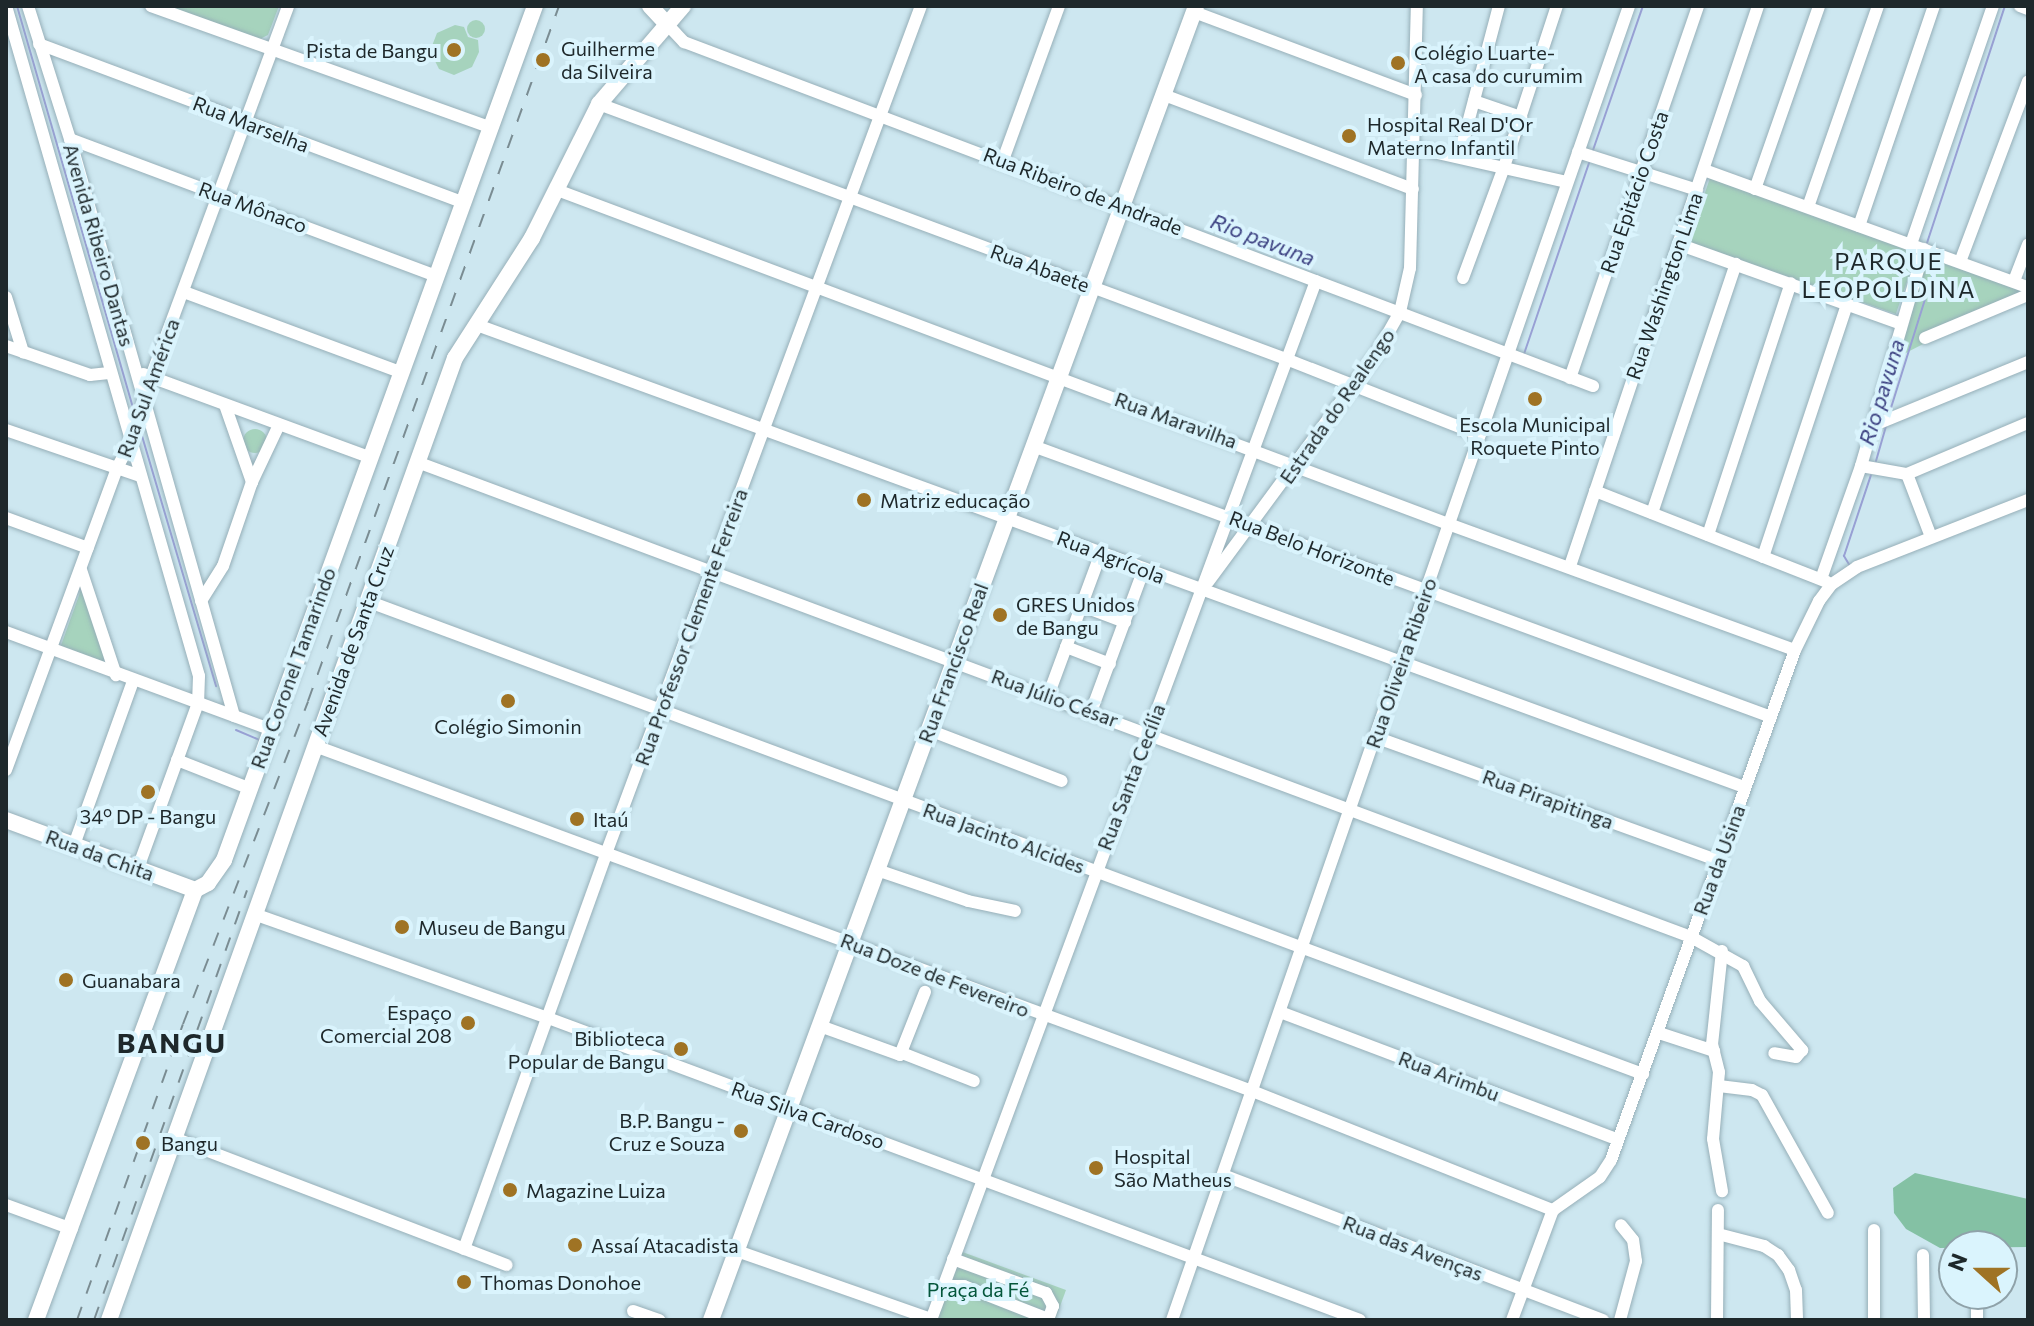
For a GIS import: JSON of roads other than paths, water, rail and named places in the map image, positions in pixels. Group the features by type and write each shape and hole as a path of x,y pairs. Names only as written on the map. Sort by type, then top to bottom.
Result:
{"main road":[{"name":"Rua Coronel Tamarindo","path":"36,1320 195,890 208,883 224,860 251,789 535,6"},
{"path":"650,6 667,24"},
{"name":"Avenida de Santa Cruz","path":"109,1320 455,358 520,261 599,104 683,6"},
{"name":"Rua Francisco Real","path":"711,1320 1195,9"},
{"name":"Rua da Chita","path":"6,820 195,890"}],"street":[{"name":"Avenida Ribeiro Dantas","path":"6,6 109,373 199,676 198,703"},
{"name":"Avenida Ribeiro Dantas","path":"28,6 70,139 234,716"},
{"path":"151,6 491,128"},
{"name":"Rua Sul América","path":"6,770 117,468 131,442 151,377 288,6"},
{"name":"Rua Professor Clemente Ferreira","path":"464,1249 607,851 714,571 921,6"},
{"path":"1004,159 1059,6"},
{"name":"Estrada do Realengo","path":"1201,591 1252,526 1378,351 1400,312 1410,268 1417,6"},
{"path":"1459,157 1499,6"},
{"path":"1463,278 1504,167 1557,6"},
{"name":"Rua Oliveira Ribeiro","path":"1172,1320 1629,6"},
{"name":"Rua Epitácio Costa","path":"1570,378 1698,6"},
{"name":"Rua Washington Lima","path":"1570,566 1758,6"},
{"path":"1755,189 1819,6"},
{"path":"1808,207 1878,6"},
{"path":"1859,226 1934,6"},
{"path":"1595,491 1827,582 1901,324 1918,247 1993,6"},
{"path":"2020,6 2028,9"},
{"path":"1195,9 1416,95"},
{"name":"Rua Ribeiro de Andrade","path":"667,24 684,42 883,113 1508,356 1593,386"},
{"name":"Rua Marselha","path":"39,44 464,203"},
{"path":"1960,262 2028,81"},
{"path":"1164,95 1413,189"},
{"path":"1474,101 1521,117"},
{"name":"Rua Abaete","path":"599,104 1286,359 1480,435"},
{"name":"Rua Mônaco","path":"70,139 437,276"},
{"path":"1415,148 1567,182"},
{"path":"1578,152 1697,190"},
{"path":"1704,170 2028,287"},
{"name":"Rua Maravilha","path":"557,190 818,285 1451,525 1795,650"},
{"path":"1678,244 1901,324"},
{"path":"2014,281 2028,245"},
{"path":"1652,513 1736,264"},
{"name":"Rua Santa Cecília","path":"931,1320 1226,516 1316,281"},
{"path":"1708,535 1791,283"},
{"path":"184,292 400,372"},
{"path":"1925,338 2028,295"},
{"path":"6,297 23,352"},
{"path":"1763,557 1847,304"},
{"name":"Rua Agrícola","path":"477,325 1007,517 1399,664 1744,787"},
{"path":"6,346 90,375 109,373"},
{"path":"1872,426 2028,362"},
{"path":"134,371 369,457"},
{"path":"225,405 252,482"},
{"path":"1861,466 1907,474 2028,423"},
{"path":"201,601 223,566 252,482 279,425"},
{"path":"6,430 140,476"},
{"name":"Rua Belo Horizonte","path":"1033,446 1771,717"},
{"name":"Rua Júlio César","path":"417,462 954,660 1722,951"},
{"path":"1907,474 1931,537"},
{"name":"Rua da Usina","path":"1553,1210 1600,1177 1618,1140 1795,650 1827,582 1857,567 2028,500"},
{"path":"6,518 88,548"},
{"path":"1048,696 1101,553"},
{"path":"1091,712 1144,569"},
{"path":"81,570 116,675"},
{"name":"Rua Jacinto Alcides","path":"367,601 1643,1074"},
{"path":"1082,606 1125,622"},
{"path":"6,632 272,730"},
{"path":"1066,647 1110,664"},
{"path":"74,845 133,681"},
{"path":"138,868 198,703"},
{"path":"929,730 1062,781"},
{"name":"Rua Pirapitinga","path":"1375,737 1720,861"},
{"name":"Rua Doze de Fevereiro","path":"315,746 851,941 1041,1016 1252,1091 1553,1210"},
{"path":"177,760 251,789"},
{"path":"877,870 968,901 1015,911"},
{"name":"Rua Silva Cardoso","path":"254,914 548,1018 983,1179 1194,1259 1324,1314 1360,1320"},
{"path":"1722,951 1714,1051 1719,1086 1713,1139 1722,1191"},
{"path":"1722,951 1743,966 1760,1001 1802,1050 1796,1057 1774,1053"},
{"path":"902,1053 925,992"},
{"name":"Rua Arimbu","path":"1280,1012 1618,1140"},
{"path":"820,1026 974,1081"},
{"path":"1659,1033 1714,1051"},
{"path":"1719,1086 1752,1090 1762,1095 1828,1213"},
{"path":"174,1138 507,1265"},
{"name":"Rua das Avenças","path":"1223,1175 1603,1320"},
{"path":"6,1205 72,1229"},
{"path":"1512,1320 1553,1210"},
{"path":"1717,1320 1718,1210"},
{"path":"1620,1320 1636,1261 1633,1240 1621,1225"},
{"path":"1874,1230 1874,1320"},
{"path":"1718,1234 1764,1246 1778,1255 1796,1290 1797,1320"},
{"path":"737,1251 931,1320"},
{"path":"1923,1255 1924,1320"},
{"path":"941,1292 949,1286 964,1286 1048,1319 1053,1306 1046,1293 953,1259"},
{"path":"633,1311 659,1320"}],"waterway":[{"path":"17,6 133,409"},
{"name":"Rio pavuna","path":"1592,153 1643,6"},
{"name":"Rio pavuna","path":"1926,246 2005,6"},
{"name":"Rio pavuna","path":"1524,354 1589,163"},
{"name":"Rio pavuna","path":"1890,411 1937,261"},
{"name":"Rio pavuna","path":"1876,461 1886,425"},
{"path":"142,436 216,686"},
{"name":"Rio pavuna","path":"1850,566 1844,556 1871,475"},
{"path":"236,730 260,740"}],"railway":[{"path":"77,1320 183,1024 308,701 559,6"},
{"path":"94,1320 247,890"}],"place":[{"name":"Pista de Bangu","path":"454,50"},
{"name":"Guilherme da Silveira","path":"543,60"},
{"name":"Colégio Luarte- A casa do curumim","path":"1398,63"},
{"name":"Hospital Real D'Or Materno Infantil","path":"1349,136"},
{"name":"Escola Municipal Roquete Pinto","path":"1535,399"},
{"name":"Matriz educação","path":"864,500"},
{"name":"GRES Unidos de Bangu","path":"1000,615"},
{"name":"Colégio Simonin","path":"508,701"},
{"name":"34º DP - Bangu","path":"148,792"},
{"name":"Itaú","path":"577,819"},
{"name":"Museu de Bangu","path":"402,927"},
{"name":"Guanabara","path":"66,980"},
{"name":"Espaço Comercial 208","path":"468,1023"},
{"name":"Biblioteca Popular de Bangu","path":"681,1049"},
{"name":"B.P. Bangu - Cruz e Souza","path":"741,1131"},
{"name":"Bangu","path":"143,1143"},
{"name":"Hospital São Matheus","path":"1096,1168"},
{"name":"Magazine Luiza","path":"510,1190"},
{"name":"Assaí Atacadista","path":"575,1245"},
{"name":"Thomas Donohoe","path":"464,1282"}],"district":[{"name":"PARQUE LEOPOLDINA","path":"1889,275"},
{"name":"BANGU","path":"172,1042"}],"park label":[{"name":"Praça da Fé","path":"978,1289"}]}
